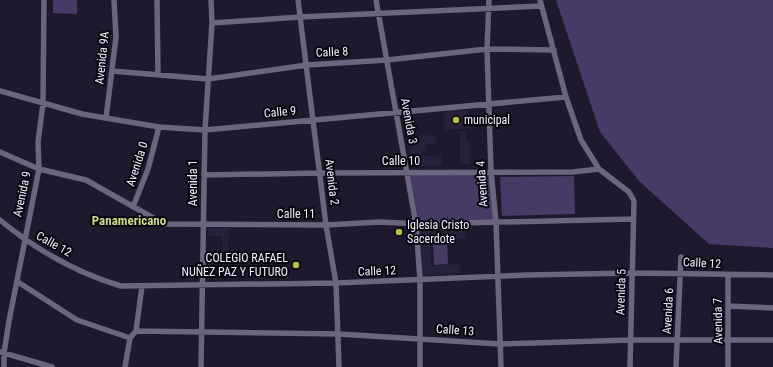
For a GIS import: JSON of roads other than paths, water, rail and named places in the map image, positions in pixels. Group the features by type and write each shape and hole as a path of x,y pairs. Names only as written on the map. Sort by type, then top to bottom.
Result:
{"street":[{"name":"Avenida 9","path":"4,367 2,352 18,282 24,240 39,169 38,142 43,104 44,0"},
{"name":"Avenida 9A","path":"106,118 116,25 114,0"},
{"path":"157,0 158,75"},
{"name":"Avenida 1","path":"201,367 205,130 212,23 211,0"},
{"name":"Avenida 2","path":"298,0 326,225 336,283 339,367"},
{"name":"Avenida 3","path":"376,0 395,112 408,172 416,224 420,280 420,367"},
{"name":"Avenida 4","path":"489,0 487,49 491,171 496,222 500,367"},
{"path":"212,23 300,17 489,8 541,3 566,97 581,140 599,169 629,192 634,201 633,219"},
{"name":"Calle 8","path":"112,71 208,79 307,65 387,60 487,49 554,50"},
{"name":"Calle 9","path":"0,90 43,104 82,114 159,127 205,130 566,97"},
{"name":"Avenida 0","path":"133,207 148,169 159,127"},
{"name":"Calle 11","path":"0,152 39,169 86,180 164,224 326,225 380,222 416,224 633,219"},
{"name":"Calle 10","path":"204,175 320,172 573,172 599,169"},
{"name":"Avenida 5","path":"630,367 633,219"},
{"name":"Calle 12","path":"0,220 24,240 96,279 121,286 336,283 528,275 633,273 681,273 728,276 773,275"},
{"name":"Avenida 6","path":"676,367 681,257"},
{"name":"Avenida 7","path":"728,276 728,367"},
{"path":"18,282 77,320 130,338"},
{"path":"125,367 130,338 136,331 142,286"},
{"path":"728,306 773,308"},
{"name":"Calle 13","path":"136,331 339,334 500,344 677,339 773,340"},
{"path":"2,352 52,367"}],"place":[{"name":"municipal","path":"456,120"},
{"name":"Iglesia Cristo Sacerdote","path":"399,232"},
{"name":"COLEGIO RAFAEL NUÑEZ PAZ Y FUTURO","path":"296,265"}],"district":[{"name":"Panamericano","path":"129,220"}]}
